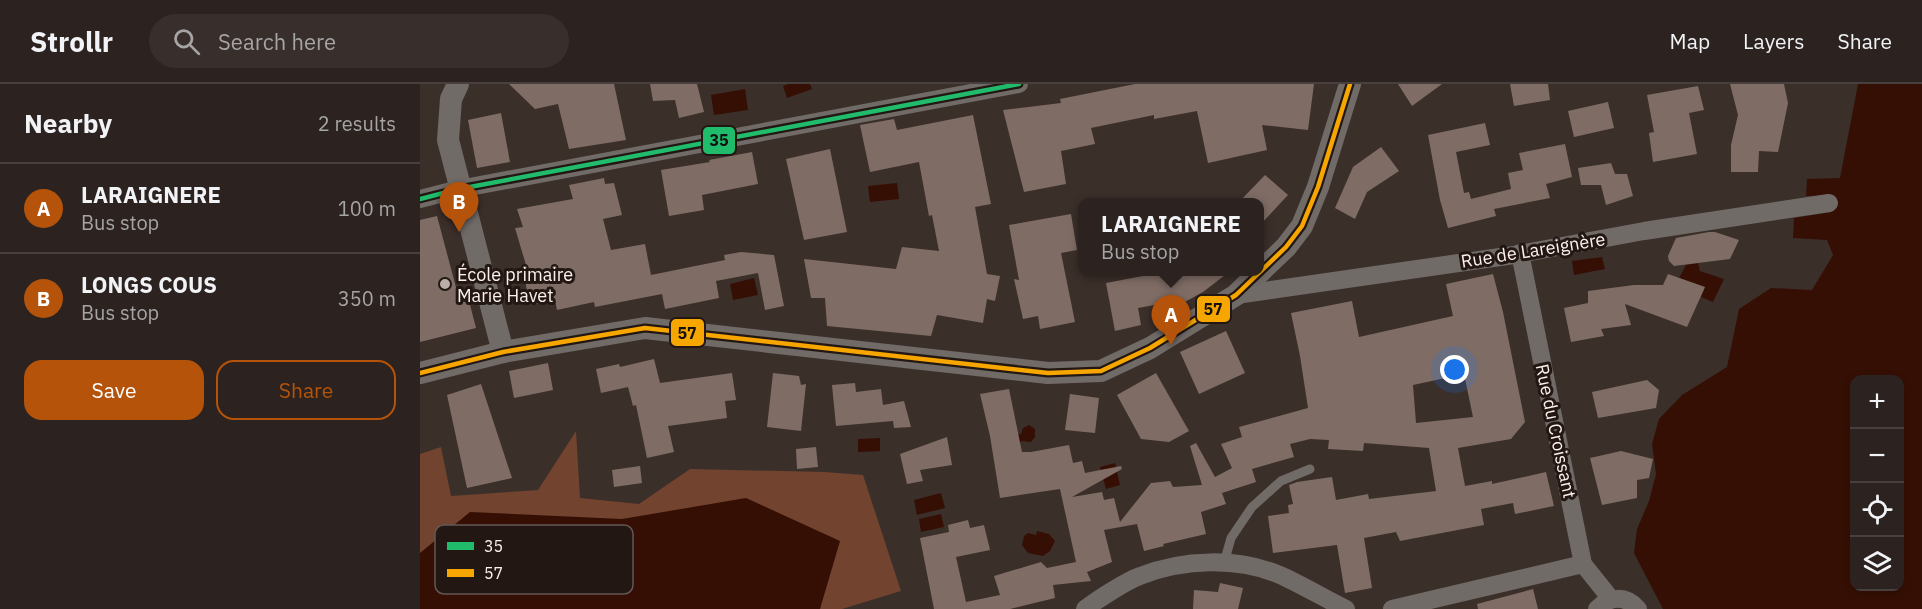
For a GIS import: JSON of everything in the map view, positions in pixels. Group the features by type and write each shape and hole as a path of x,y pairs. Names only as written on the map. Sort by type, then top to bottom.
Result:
{"street":[{"path":"458,84 451,99 448,141 502,352"},
{"path":"420,199 459,189 1019,84"},
{"path":"1264,268 1286,247 1302,226 1318,187 1350,84"},
{"name":"Rue de Lareignère","path":"1236,295 1520,253 1656,229 1829,203"},
{"name":"Rue du Croissant","path":"1520,253 1583,564 1604,604 1620,598 1629,601 1638,609"},
{"path":"420,373 502,352 645,328 1048,373 1101,372 1150,348 1236,295 1256,276"},
{"path":"1085,609 1140,576 1190,563 1224,562 1246,565 1279,575 1346,609"},
{"path":"1392,609 1583,564"}],"lane":[{"path":"1224,562 1231,538 1252,507 1281,481 1310,470"}],"shaded area":[{"path":"810,84 812,89 787,98 783,86"},
{"path":"1858,84 1922,84 1922,609 1663,609 1634,553 1637,529 1649,501 1656,474 1652,444 1659,419 1682,395 1727,367 1739,309 1771,288 1812,290 1833,255 1827,240 1793,238 1794,218 1832,212 1831,195 1806,196 1807,179 1840,178"},
{"path":"745,89 748,110 714,115 711,95"},
{"path":"897,183 899,199 870,202 868,186"},
{"path":"1602,257 1605,269 1574,275 1572,261"},
{"path":"1698,263 1700,271 1724,279 1713,302 1701,297 1705,287 1679,278 1686,265"},
{"path":"754,278 758,295 733,300 730,284"},
{"path":"1029,425 1035,429 1035,437 1031,442 1022,441 1015,445 1014,435 1021,434 1023,428"},
{"path":"576,431 580,498 639,504 690,469 863,475 901,591 842,609 420,609 420,454 441,447 451,496 538,490"},
{"path":"880,438 880,451 858,452 858,439"},
{"path":"1115,463 1120,485 1106,489 1100,467"},
{"path":"941,493 945,508 917,515 914,500"},
{"path":"746,498 840,541 820,609 420,609 420,553 435,541 435,594 633,594 633,525 454,525 470,512 622,519"},
{"path":"941,514 944,527 921,532 919,519"},
{"path":"1037,531 1049,534 1055,541 1050,551 1043,556 1028,553 1022,545 1024,536 1028,533 1036,535"}],"building":[{"path":"509,84 614,84 626,140 569,149 558,104 535,109"},
{"path":"650,84 697,84 704,112 679,118 675,100 653,101"},
{"path":"1135,84 1314,84 1308,130 1262,125 1267,150 1208,163 1197,111 1154,119 1154,115 1091,128 1095,144 1061,151 1066,184 1024,192 1003,110 1061,103 1060,99"},
{"path":"1398,84 1442,84 1412,106"},
{"path":"1510,84 1548,84 1550,100 1514,106"},
{"path":"1730,84 1784,84 1788,103 1778,152 1759,151 1758,172 1731,172 1731,145 1738,115"},
{"path":"1698,86 1704,110 1689,113 1697,154 1653,162 1649,133 1654,132 1647,95"},
{"path":"1608,102 1614,128 1574,137 1568,111"},
{"path":"501,113 510,162 477,168 468,120"},
{"path":"973,115 991,204 975,207 987,274 1000,276 995,301 987,299 983,323 937,315 931,336 827,326 825,298 811,298 804,259 896,269 902,247 939,251 932,215 929,216 919,162 870,172 860,125 894,119 897,130"},
{"path":"1485,123 1490,145 1456,152 1464,193 1469,192 1471,199 1511,189 1508,173 1523,170 1519,153 1565,144 1572,177 1546,184 1550,198 1494,209 1496,216 1448,228 1440,200 1428,135"},
{"path":"1381,147 1399,171 1367,192 1355,219 1335,208 1353,167"},
{"path":"830,149 847,232 804,240 786,159"},
{"path":"752,152 758,184 702,195 704,210 669,216 661,170"},
{"path":"1611,163 1615,174 1627,174 1633,196 1606,205 1601,185 1581,185 1578,168"},
{"path":"1265,175 1288,195 1264,221 1264,198 1243,198"},
{"path":"604,178 605,184 614,183 622,215 603,219 611,250 645,244 651,275 725,260 724,255 741,252 774,255 784,306 765,310 758,273 716,281 719,298 665,309 662,294 595,307 594,302 557,310 555,300 530,305 522,266 526,265 515,228 523,227 517,209 573,199 569,185"},
{"path":"1071,214 1077,250 1061,253 1075,322 1040,329 1038,316 1023,319 1014,279 1019,280 1009,225"},
{"path":"437,216 458,295 467,293 476,328 420,342 420,220"},
{"path":"1709,232 1739,240 1730,259 1674,266 1669,261 1668,256 1676,238"},
{"path":"1493,274 1525,422 1511,439 1458,448 1465,486 1492,481 1492,484 1546,472 1554,506 1515,514 1513,503 1481,509 1484,525 1400,541 1396,532 1364,538 1372,588 1345,593 1337,545 1273,553 1268,516 1289,513 1288,505 1293,504 1289,485 1297,482 1332,477 1336,500 1368,494 1369,499 1436,491 1429,448 1364,443 1363,451 1328,449 1329,440 1310,439 1290,444 1294,457 1252,469 1256,482 1222,493 1226,504 1201,512 1206,534 1144,551 1137,524 1104,530 1112,562 1087,572 1091,581 1053,585 1055,598 1010,609 934,609 920,538 949,532 948,525 968,520 970,528 984,525 990,550 956,557 966,602 1000,595 994,576 1041,562 1047,568 1076,562 1060,489 1000,498 990,436 980,394 1009,389 1022,452 1069,445 1073,463 1082,461 1085,473 1121,466 1122,469 1072,497 1102,492 1104,500 1114,498 1120,522 1151,483 1170,481 1173,487 1202,485 1190,446 1196,443 1215,477 1232,468 1221,444 1242,437 1239,427 1308,408 1291,313 1352,301 1359,337 1453,316 1446,284","holes":["1464,374 1473,417 1416,423 1413,385"]},
{"path":"1668,274 1705,287 1687,327 1625,304 1631,325 1601,329 1604,336 1571,342 1564,308 1588,303 1588,291 1634,285 1663,285"},
{"path":"1143,276 1224,276 1203,292 1172,309 1171,302 1138,308 1141,325 1115,331 1106,283"},
{"path":"1226,331 1245,373 1199,394 1180,352"},
{"path":"654,359 660,383 732,373 736,400 725,401 727,418 668,426 674,452 647,458 636,405 633,406 628,387 601,393 596,369 619,364 620,367"},
{"path":"548,363 553,390 514,398 509,371"},
{"path":"773,373 799,376 801,385 806,384 801,431 767,427"},
{"path":"1156,373 1189,431 1169,442 1141,439 1117,395"},
{"path":"1647,380 1659,390 1656,408 1598,418 1592,392"},
{"path":"855,383 856,392 881,389 883,405 904,401 911,427 894,428 893,421 836,426 832,385"},
{"path":"481,384 512,478 467,488 447,395"},
{"path":"1070,394 1099,398 1095,433 1065,430"},
{"path":"947,437 952,465 920,470 923,481 907,484 900,454"},
{"path":"816,447 818,467 797,469 796,449"},
{"path":"1621,451 1653,459 1649,478 1637,480 1637,498 1602,505 1590,458"},
{"path":"640,466 642,483 614,487 612,470"},
{"path":"1220,583 1243,588 1238,609 1193,609 1194,590 1218,592"},
{"path":"1533,589 1538,609 1478,609 1477,604"}],"transit line":[{"name":"35","path":"420,199 459,189 1019,84"},
{"name":"57","path":"1264,268 1286,247 1302,226 1318,187 1350,84"},
{"name":"57","path":"420,373 503,352 645,328 1048,373 1101,371 1150,348 1236,295 1256,276"}],"place":[{"name":"LONGS COUS","path":"459,232"},
{"name":"École primaire Marie Havet","path":"445,284"},
{"name":"LARAIGNERE","path":"1171,345"}]}
